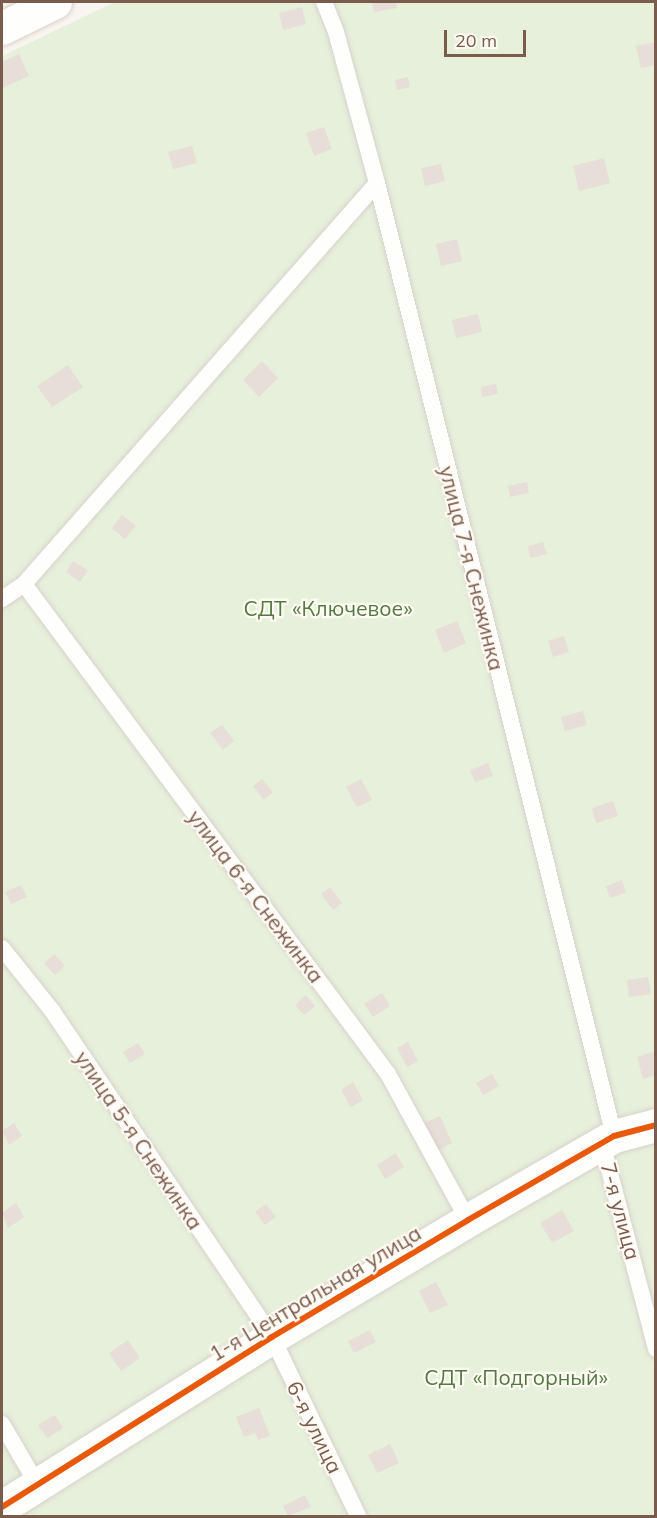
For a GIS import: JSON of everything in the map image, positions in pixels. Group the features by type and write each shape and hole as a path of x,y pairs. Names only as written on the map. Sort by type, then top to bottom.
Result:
{"street":[{"path":"2,28 55,2"},
{"name":"1-я Центральная улица","path":"2,1506 272,1337 468,1220 608,1140 656,1125"}],"lane":[{"name":"улица 7-я Снежинка","path":"324,2 377,183 608,1140"},
{"path":"2,600 24,584 377,183"},
{"name":"улица 6-я Снежинка","path":"24,584 388,1074 468,1220"},
{"name":"улица 5-я Снежинка","path":"2,948 53,1012 272,1337"},
{"name":"7-я улица","path":"608,1140 656,1349"},
{"name":"6-я улица","path":"272,1337 358,1516"},
{"path":"2,1424 37,1484"}],"green space":[{"name":"СДТ «Ключевое»","path":"115,2 655,2 655,1516 2,1516 2,56"}],"building":[{"path":"372,2 396,2 397,8 374,12"},
{"path":"302,7 306,24 283,30 279,13"},
{"path":"656,42 656,65 641,68 636,46"},
{"path":"19,54 29,76 2,88 2,62"},
{"path":"408,77 410,87 397,90 395,80"},
{"path":"324,127 332,149 314,156 306,133"},
{"path":"192,146 197,163 173,169 168,152"},
{"path":"604,158 610,183 579,191 573,166"},
{"path":"441,164 445,181 425,186 421,168"},
{"path":"457,239 462,261 441,266 436,244"},
{"path":"478,314 482,332 456,338 452,320"},
{"path":"262,361 278,378 259,397 243,380"},
{"path":"68,365 83,387 52,407 37,386"},
{"path":"496,384 498,394 482,397 481,387"},
{"path":"527,482 529,493 510,497 508,486"},
{"path":"122,515 136,526 125,539 112,528"},
{"path":"543,542 547,554 530,558 528,546"},
{"path":"73,561 88,570 80,582 66,572"},
{"path":"457,621 466,643 444,653 435,630"},
{"path":"564,636 569,652 553,657 548,641"},
{"path":"583,711 587,725 565,731 561,717"},
{"path":"222,725 234,741 223,750 210,733"},
{"path":"488,763 493,776 475,782 470,770"},
{"path":"262,779 273,792 264,800 253,786"},
{"path":"361,779 372,800 357,807 346,787"},
{"path":"613,801 618,816 596,823 592,808"},
{"path":"622,880 626,893 610,898 606,886"},
{"path":"21,885 27,897 11,904 5,892"},
{"path":"330,887 342,903 333,910 321,894"},
{"path":"54,954 65,966 55,975 44,963"},
{"path":"648,977 651,994 629,997 627,980"},
{"path":"382,993 390,1006 373,1017 364,1004"},
{"path":"306,995 315,1006 304,1015 295,1005"},
{"path":"408,1042 418,1061 407,1067 397,1048"},
{"path":"138,1043 145,1054 130,1063 123,1052"},
{"path":"656,1051 656,1075 643,1079 637,1057"},
{"path":"492,1074 499,1086 483,1095 476,1083"},
{"path":"353,1082 363,1100 351,1107 341,1090"},
{"path":"440,1116 452,1143 437,1151 424,1123"},
{"path":"14,1123 22,1136 9,1145 2,1131"},
{"path":"396,1153 404,1167 385,1179 377,1165"},
{"path":"16,1203 24,1217 8,1228 2,1213"},
{"path":"266,1204 276,1217 265,1225 255,1212"},
{"path":"562,1210 574,1231 552,1243 540,1223"},
{"path":"436,1282 448,1305 430,1313 419,1291"},
{"path":"370,1330 376,1342 354,1353 348,1341"},
{"path":"128,1340 140,1358 121,1371 109,1353"},
{"path":"259,1408 270,1436 258,1440 255,1433 244,1437 236,1417"},
{"path":"55,1415 63,1428 47,1438 38,1425"},
{"path":"390,1444 399,1463 377,1473 368,1455"},
{"path":"305,1495 311,1507 288,1516 283,1506"}],"cycle path":[{"path":"2,1507 272,1337 468,1220 614,1136 656,1125"}],"park label":[{"name":"СДТ «Подгорный»","path":"516,1377"}]}
